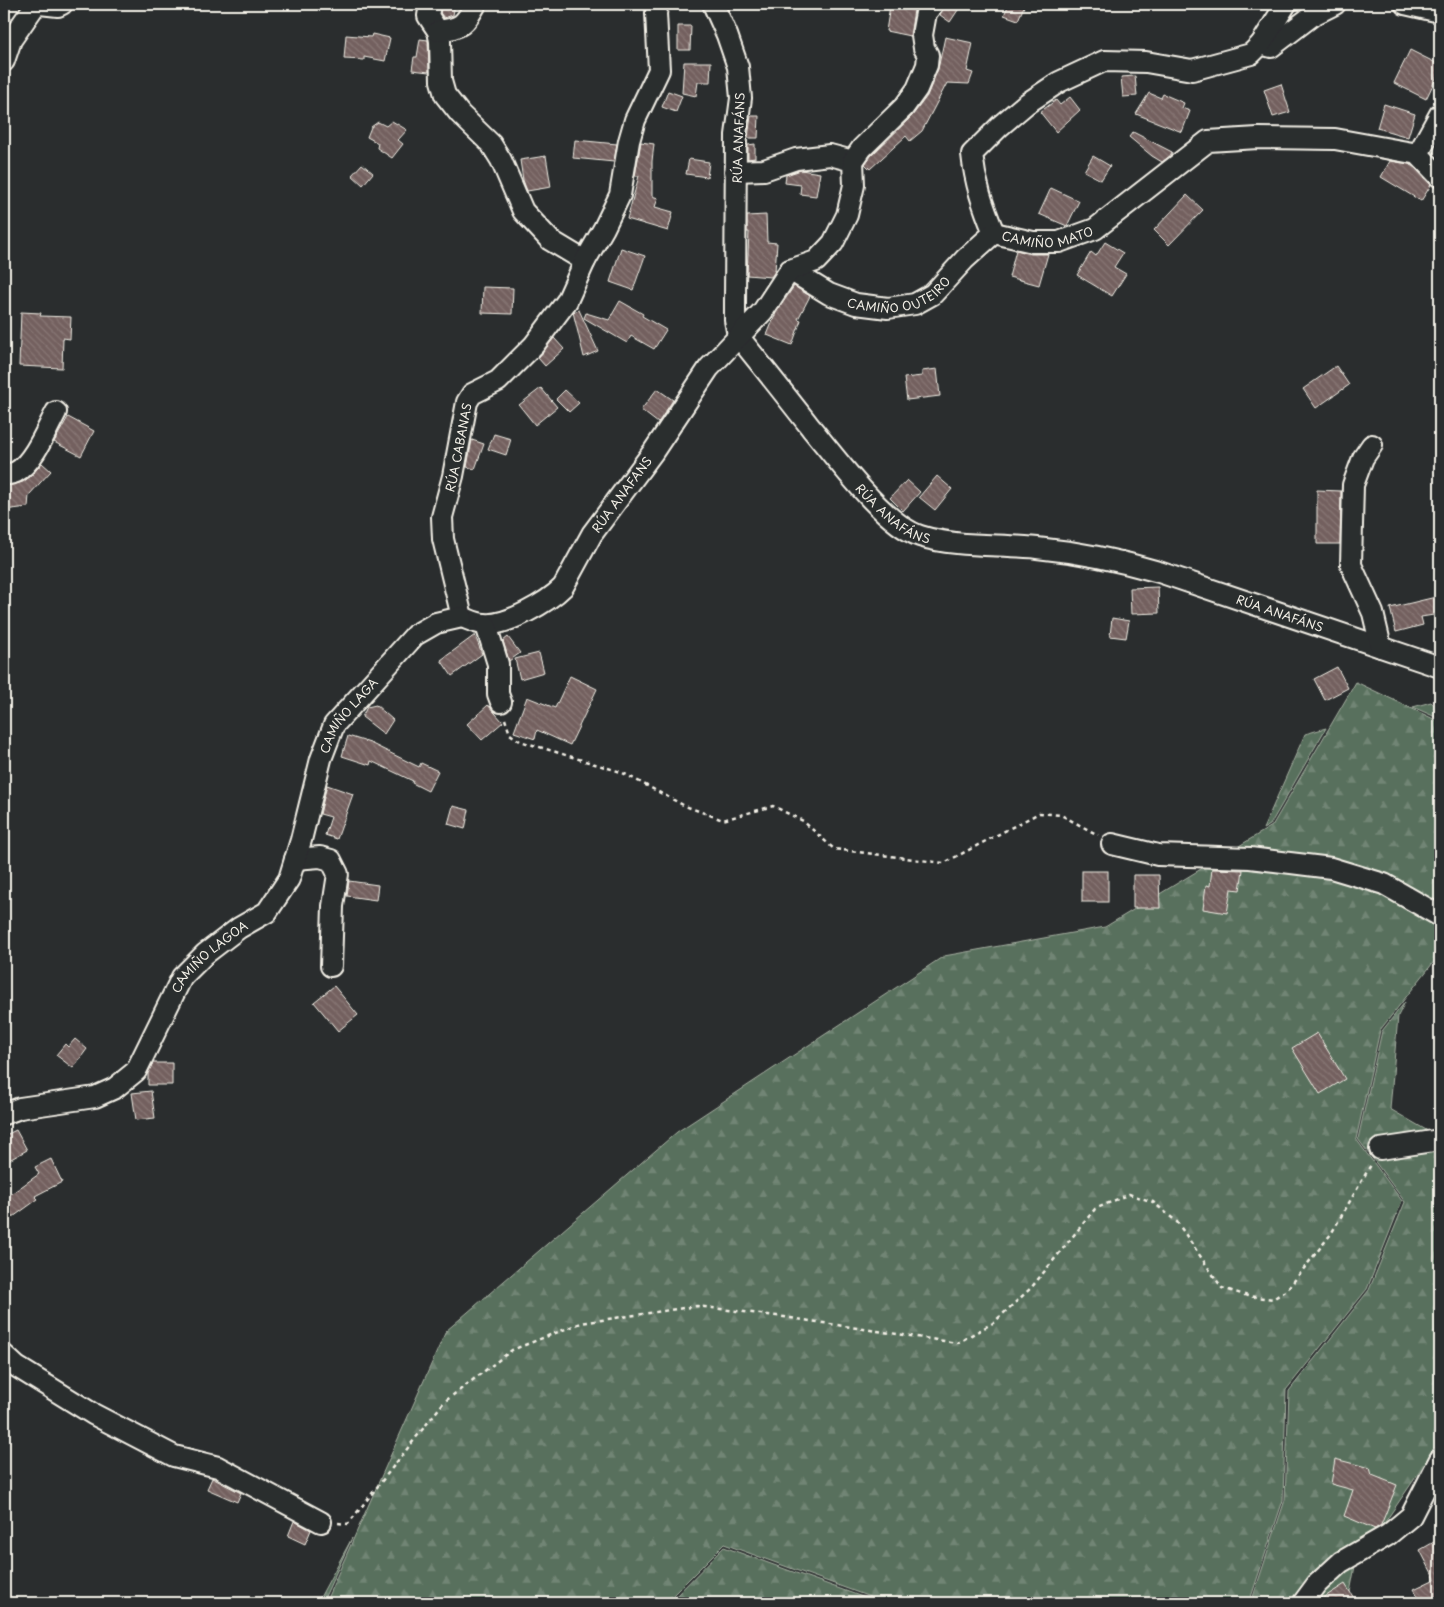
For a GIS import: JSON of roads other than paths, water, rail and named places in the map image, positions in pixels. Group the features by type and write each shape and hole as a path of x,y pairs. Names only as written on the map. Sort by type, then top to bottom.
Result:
{"street":[{"path":"4,61 11,40 36,4"},
{"path":"40,4 58,6 62,4"},
{"path":"430,4 428,16 438,32 441,81 446,96 460,114 491,144 501,160 529,218 550,240 585,261"},
{"path":"438,32 455,29 466,21 476,4"},
{"name":"RÚA CABANAS","path":"462,617 443,539 442,517 453,476 467,402 472,394 498,381 534,345 567,301 585,261 620,195 629,141 635,120 659,70 656,21 658,4"},
{"name":"RÚA ANAFÁNS","path":"713,4 727,35 738,67 741,98 736,135 735,171 735,320 738,336 874,502 897,523 919,536 942,541 1037,548 1119,560 1440,668"},
{"path":"738,336 763,311 790,270 816,261 833,243 847,215 851,200 854,185 853,161 862,148 904,107 917,89 927,65 928,55 924,48 922,35 926,14 933,4"},
{"name":"CAMIÑO MATO","path":"1286,4 1261,44 1251,54 1192,70 1146,62 1104,61 1059,82 1026,104 972,154 981,202 994,233 1033,242 1059,242 1095,229 1208,141 1258,138 1336,138 1418,154"},
{"name":"CAMIÑO MATO","path":"1261,44 1271,47 1313,15 1335,4"},
{"path":"1405,4 1440,12"},
{"path":"1440,114 1418,154 1440,177"},
{"path":"735,171 764,170 796,159 830,155 853,161"},
{"name":"CAMIÑO OUTEIRO","path":"790,270 829,294 856,304 888,308 915,304 933,294 994,233"},
{"name":"RÚA ANAFANS","path":"486,625 530,611 556,594 563,587 592,534 653,452 709,368 738,336"},
{"path":"4,475 15,473 24,466 36,449 56,412"},
{"path":"1372,445 1363,458 1353,485 1351,565 1373,613 1381,647"},
{"path":"462,617 486,625 498,664 498,694 501,702"},
{"name":"CAMIÑO LAGA","path":"295,859 321,759 334,725 415,635 436,623 462,617"},
{"path":"1112,844 1158,855 1250,858 1331,868 1384,884 1440,916"},
{"path":"295,859 320,857 331,860 338,874 333,906 331,966"},
{"name":"CAMIÑO LAGOA","path":"4,1114 20,1108 95,1096 116,1088 136,1071 182,977 205,954 239,928 267,912 289,879 295,859"},
{"path":"1380,1149 1440,1140"},
{"path":"4,1355 17,1367 93,1414 174,1456 218,1467 321,1522"},
{"path":"1303,1603 1317,1584 1341,1562 1388,1535 1411,1516 1440,1459"}]}
